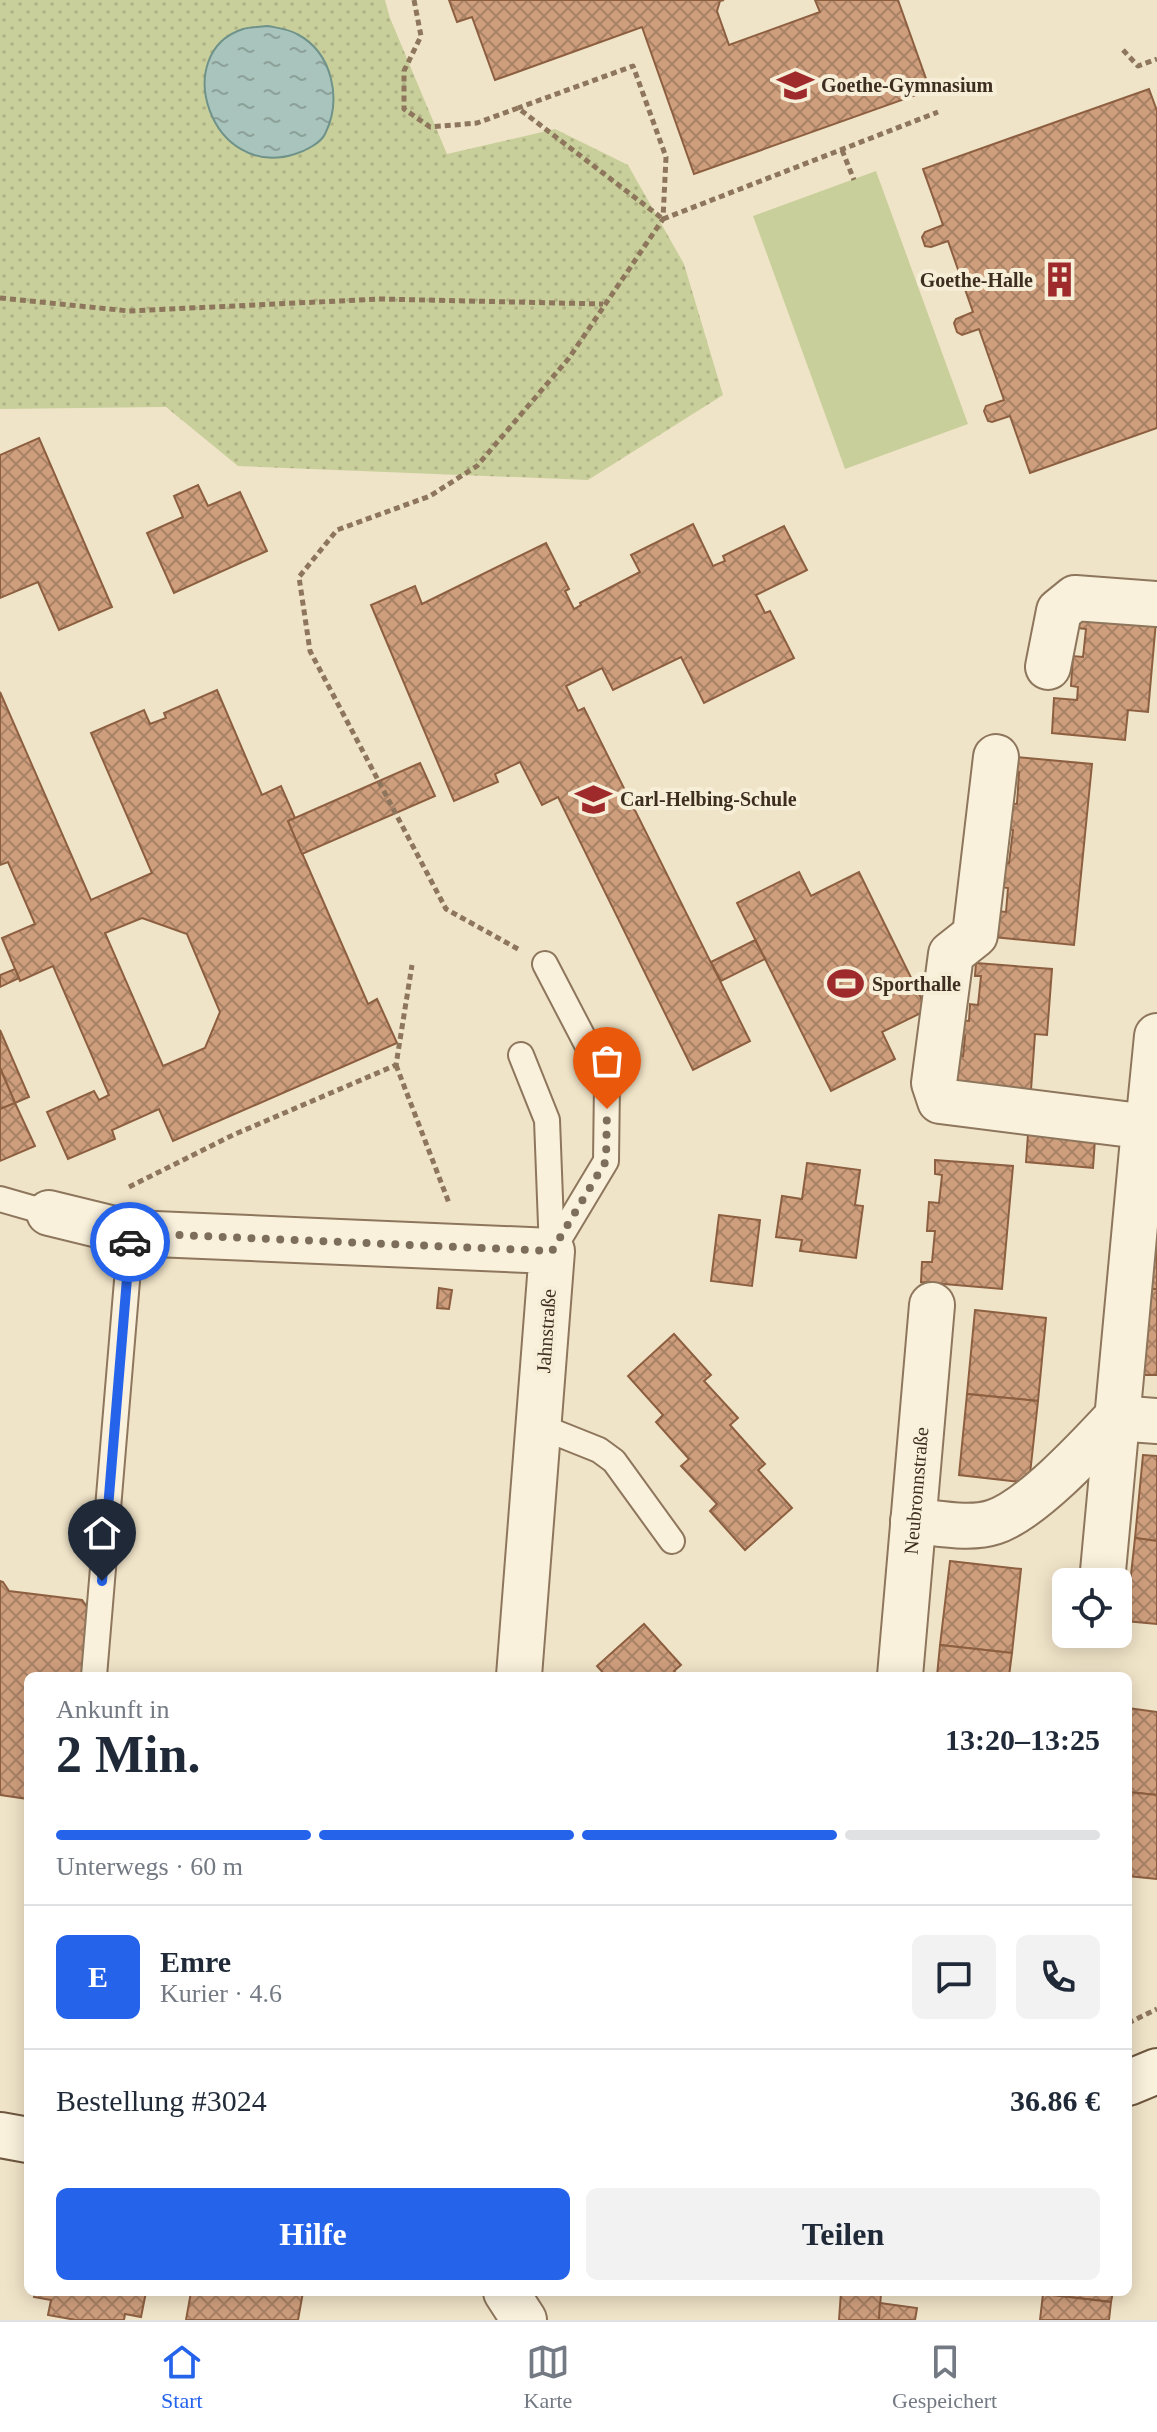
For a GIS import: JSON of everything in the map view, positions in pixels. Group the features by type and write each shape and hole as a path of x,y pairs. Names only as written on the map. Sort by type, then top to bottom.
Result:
{"street":[{"path":"1048,667 1059,611 1075,598 1157,604"},
{"path":"996,757 975,935 951,954 934,1083 940,1101 1149,1143"},
{"path":"1105,1568 1137,1419 1149,1143 1157,1036"},
{"path":"49,1213 131,1233 552,1251"},
{"name":"Jahnstraße","path":"519,1672 552,1251"},
{"name":"Neubronnstraße","path":"900,1672 932,1305"},
{"path":"913,1521 994,1522 1023,1505 1072,1465 1137,1419"},
{"path":"1132,2081 1157,2071"},
{"path":"0,2135 24,2139"},
{"path":"509,2296 524,2320"}],"lane":[{"path":"545,964 607,1083 606,1161 552,1251"},
{"path":"521,1055 547,1120 552,1251"},
{"path":"0,1199 49,1213"},
{"path":"94,1672 131,1233"},
{"path":"539,1426 599,1450 614,1461 672,1541"}],"path":[{"path":"414,0 421,36 404,71 404,109 430,127 477,123 633,66 666,157 663,219 569,358 477,466 430,496 337,530 299,577 310,651 446,909 545,964"},
{"path":"1123,50 1138,66 1157,59"},
{"path":"518,108 663,219"},
{"path":"663,219 938,112"},
{"path":"842,150 854,180"},
{"path":"0,298 129,311 380,299 604,304"},
{"path":"412,965 396,1065 466,1248"},
{"path":"131,1233 127,1188 233,1135 396,1065"},
{"path":"1132,2021 1157,2009"}],"green space":[{"path":"0,0 385,0 447,154 555,129 628,165 684,264 723,395 588,480 238,466 166,407 0,409"},
{"path":"876,171 968,424 845,469 753,216"}],"water":[{"path":"268,26 294,32 319,53 331,78 333,107 325,134 308,149 295,154 266,157 241,149 222,133 210,111 205,86 208,62 221,42 243,29"}],"building":[{"name":"Goethe-Gymnasium","path":"449,0 724,0 720,1 717,11 729,45 820,12 815,0 898,0 930,90 694,174 642,27 495,80 472,17 457,22"},
{"name":"Goethe-Halle","path":"1149,89 1157,111 1157,428 1030,473 1010,416 992,422 988,421 984,411 986,406 1004,400 979,329 962,335 957,332 956,319 973,312 948,241 925,246 922,237 925,232 943,225 923,169"},
{"path":"39,438 112,607 59,630 38,582 0,598 0,455"},
{"path":"198,485 208,506 240,492 267,551 174,593 147,533 183,517 174,496"},
{"name":"Carl-Helbing-Schule","path":"693,524 713,566 725,561 723,556 784,526 807,570 756,595 765,613 770,611 794,658 704,703 681,657 613,690 602,668 566,686 578,711 584,708 750,1041 693,1070 558,797 542,805 520,762 495,774 498,782 454,801 371,605 415,586 422,604 546,543 569,589 565,591 574,609 640,572 631,555"},
{"path":"1079,613 1156,621 1148,712 1128,710 1125,740 1052,733 1054,698 1077,700 1078,687 1071,686 1073,656 1083,657 1086,629 1078,628"},
{"path":"217,690 262,795 281,786 295,818 288,821 368,1004 377,999 397,1043 173,1141 159,1109 112,1130 115,1139 68,1159 47,1112 94,1091 99,1100 109,1095 53,966 20,981 2,938 35,924 8,862 0,865 0,692 91,900 152,873 91,733 144,710 150,724 166,718 164,713","holes":["142,918 187,934 220,1012 205,1048 163,1066 105,933"]},
{"path":"1015,757 1092,764 1074,945 994,937 997,911 1006,912 1008,888 1000,887 1002,862 1009,863 1013,830 1006,829 1008,803 1017,804 1019,772 1014,771"},
{"path":"420,763 435,796 302,854 288,821"},
{"name":"Sporthalle","path":"799,872 811,896 859,872 927,1010 882,1032 895,1059 831,1091 737,903"},
{"path":"755,940 765,959 721,981 711,962"},
{"path":"976,963 1052,969 1047,1035 1035,1034 1031,1090 955,1084 957,1055 963,1056 965,1036 957,1035 958,1020 969,1021 970,1004 978,1005 981,976 975,976"},
{"path":"15,969 19,978 0,987 0,975"},
{"path":"0,1030 29,1097 15,1103 0,1068"},
{"path":"0,1068 15,1103 0,1109"},
{"path":"15,1103 35,1146 0,1161 0,1109"},
{"path":"1028,1134 1095,1139 1093,1168 1026,1162"},
{"path":"935,1160 1013,1166 1002,1289 921,1282 922,1262 932,1262 935,1231 927,1231 929,1202 939,1203 942,1175 935,1174"},
{"path":"807,1163 860,1170 855,1205 863,1206 856,1258 800,1251 802,1240 776,1237 782,1196 802,1199"},
{"path":"719,1215 760,1220 752,1286 711,1281"},
{"path":"1157,1228 1157,1289 1151,1289"},
{"path":"439,1288 452,1290 449,1309 437,1308"},
{"path":"1151,1289 1157,1289 1157,1375 1144,1375"},
{"path":"975,1310 1046,1318 1038,1401 967,1394"},
{"path":"674,1334 711,1375 704,1381 738,1418 730,1425 765,1464 758,1470 792,1508 745,1550 710,1511 717,1504 681,1466 689,1459 656,1422 663,1415 628,1376"},
{"path":"967,1394 1038,1401 1029,1483 959,1475"},
{"path":"1143,1455 1157,1456 1157,1541 1135,1538"},
{"path":"1135,1538 1157,1541 1157,1624 1132,1622"},
{"path":"950,1561 1021,1569 1012,1653 940,1645"},
{"path":"0,1581 9,1591 82,1600 90,1611 87,1672 24,1672 24,1798 0,1795"},
{"path":"644,1624 681,1665 675,1672 602,1672 597,1666"},
{"path":"940,1645 1012,1653 1010,1672 937,1672"},
{"path":"1132,1709 1157,1712 1157,1795 1132,1792"},
{"path":"1132,1792 1157,1795 1157,1879 1132,1876"},
{"path":"145,2296 141,2317 125,2314 124,2320 76,2320 48,2315 51,2300 34,2297"},
{"path":"190,2296 302,2296 298,2320 186,2320"},
{"path":"841,2296 881,2296 879,2320 839,2320"},
{"path":"1043,2296 1111,2302 1109,2320 1040,2320"},
{"path":"1060,2296 1112,2296 1111,2302"},
{"path":"880,2303 917,2308 915,2320 879,2320"}],"way so far":[{"path":"130,1242 131,1233 552,1251 606,1161 607,1109"}],"place":[{"name":"Goethe-Gymnasium","path":"795,85"},
{"name":"Goethe-Halle","path":"1059,280"},
{"name":"Carl-Helbing-Schule","path":"594,799"},
{"name":"Sporthalle","path":"846,984"}],"route":[{"path":"102,1581 130,1242"}]}
